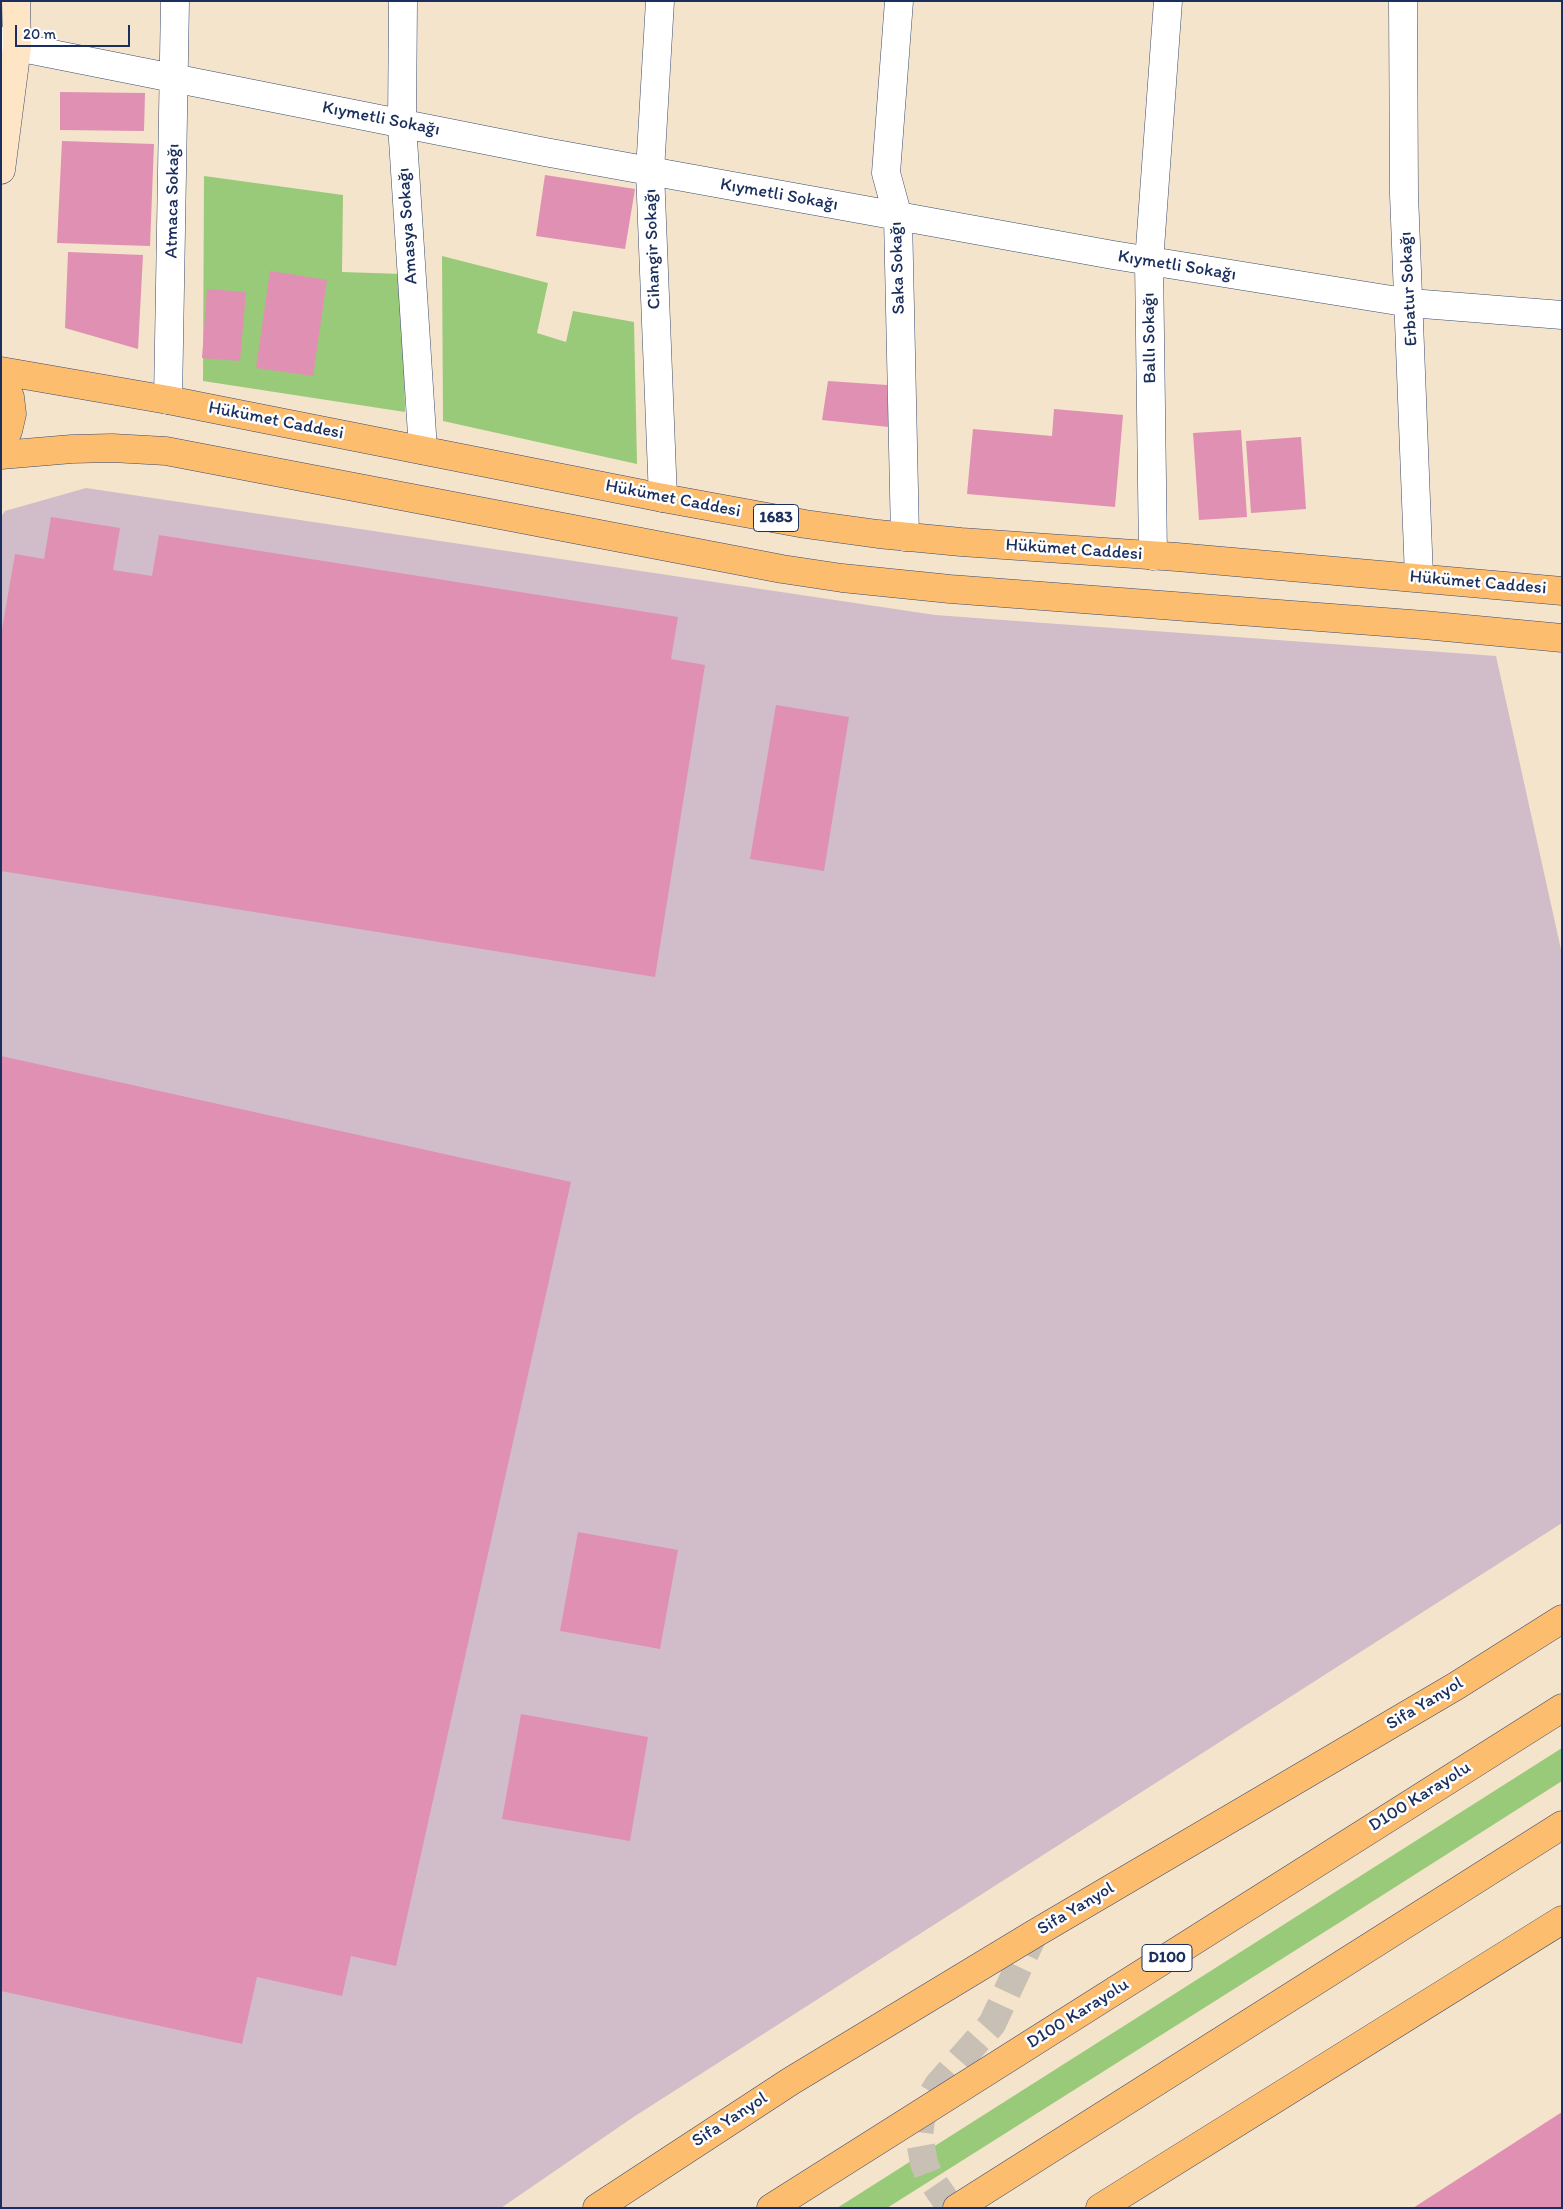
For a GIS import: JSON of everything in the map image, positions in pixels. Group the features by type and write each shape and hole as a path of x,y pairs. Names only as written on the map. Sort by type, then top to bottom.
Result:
{"main road":[{"name":"Hükümet Caddesi","path":"1,371 168,400 663,498 805,524 905,537 1419,577 1562,591"},
{"path":"1,380 10,397 12,414 8,431 1,442"},
{"path":"1,455 80,449 166,451 782,569 842,578 950,590 1562,638"},
{"name":"Sifa Yanyol","path":"596,2208 799,2076 1034,1934 1456,1686 1562,1620"},
{"name":"D100 Karayolu","path":"771,2208 1562,1708"},
{"path":"957,2208 1562,1825"},
{"path":"1100,2208 1562,1920"}],"street":[{"path":"1,170 9,44 16,1"},
{"name":"Atmaca Sokağı","path":"168,400 176,78 176,1"},
{"name":"Amasya Sokağı","path":"403,1 402,124 423,450"},
{"name":"Cihangir Sokağı","path":"660,1 650,171 663,498"},
{"name":"Saka Sokağı","path":"898,1 886,173 898,216 905,537"},
{"name":"Ballı Sokağı","path":"1153,556 1149,262 1168,1"},
{"name":"Erbatur Sokağı","path":"1403,1 1404,194 1410,303 1419,577"},
{"name":"Kıymetli Sokağı","path":"9,44 402,124 1149,262 1410,303 1562,315"}],"shaded area":[{"path":"86,488 935,615 1496,656 1562,954 1562,1523 632,2118 501,2208 1,2208 1,517 5,511"}],"green space":[{"path":"204,176 343,195 342,272 403,274 405,412 203,381"},
{"path":"442,256 548,283 537,333 566,342 573,311 634,322 637,464 443,421"},
{"path":"1562,1748 1562,1781 1345,1919 887,2208 837,2208"}],"building":[{"path":"60,92 145,93 144,131 60,130"},
{"path":"62,141 154,144 150,246 57,243"},
{"path":"545,175 635,189 625,249 536,236"},
{"path":"68,252 143,255 138,349 65,328"},
{"path":"270,271 327,280 313,376 256,368"},
{"path":"207,289 246,292 240,361 202,358"},
{"path":"828,381 887,385 889,427 822,420"},
{"path":"1054,409 1123,415 1115,507 967,494 973,429 1052,436"},
{"path":"1241,430 1247,517 1199,520 1193,433"},
{"path":"1301,437 1306,509 1251,513 1246,441"},
{"path":"51,517 120,528 113,570 152,576 159,535 678,617 671,659 705,665 655,977 1,871 1,635 15,554 44,559"},
{"path":"776,705 849,717 824,871 750,859"},
{"path":"1,1056 571,1182 396,1966 351,1956 342,1996 257,1977 242,2044 1,1991"},
{"path":"578,1532 678,1550 660,1649 560,1631"},
{"path":"521,1714 648,1737 630,1841 502,1819"},
{"path":"1562,2112 1562,2208 1413,2208"}],"tunnel":[{"path":"951,2208 929,2176 924,2163 919,2135 921,2120 928,2102 938,2085 992,2024 1034,1934"}]}
